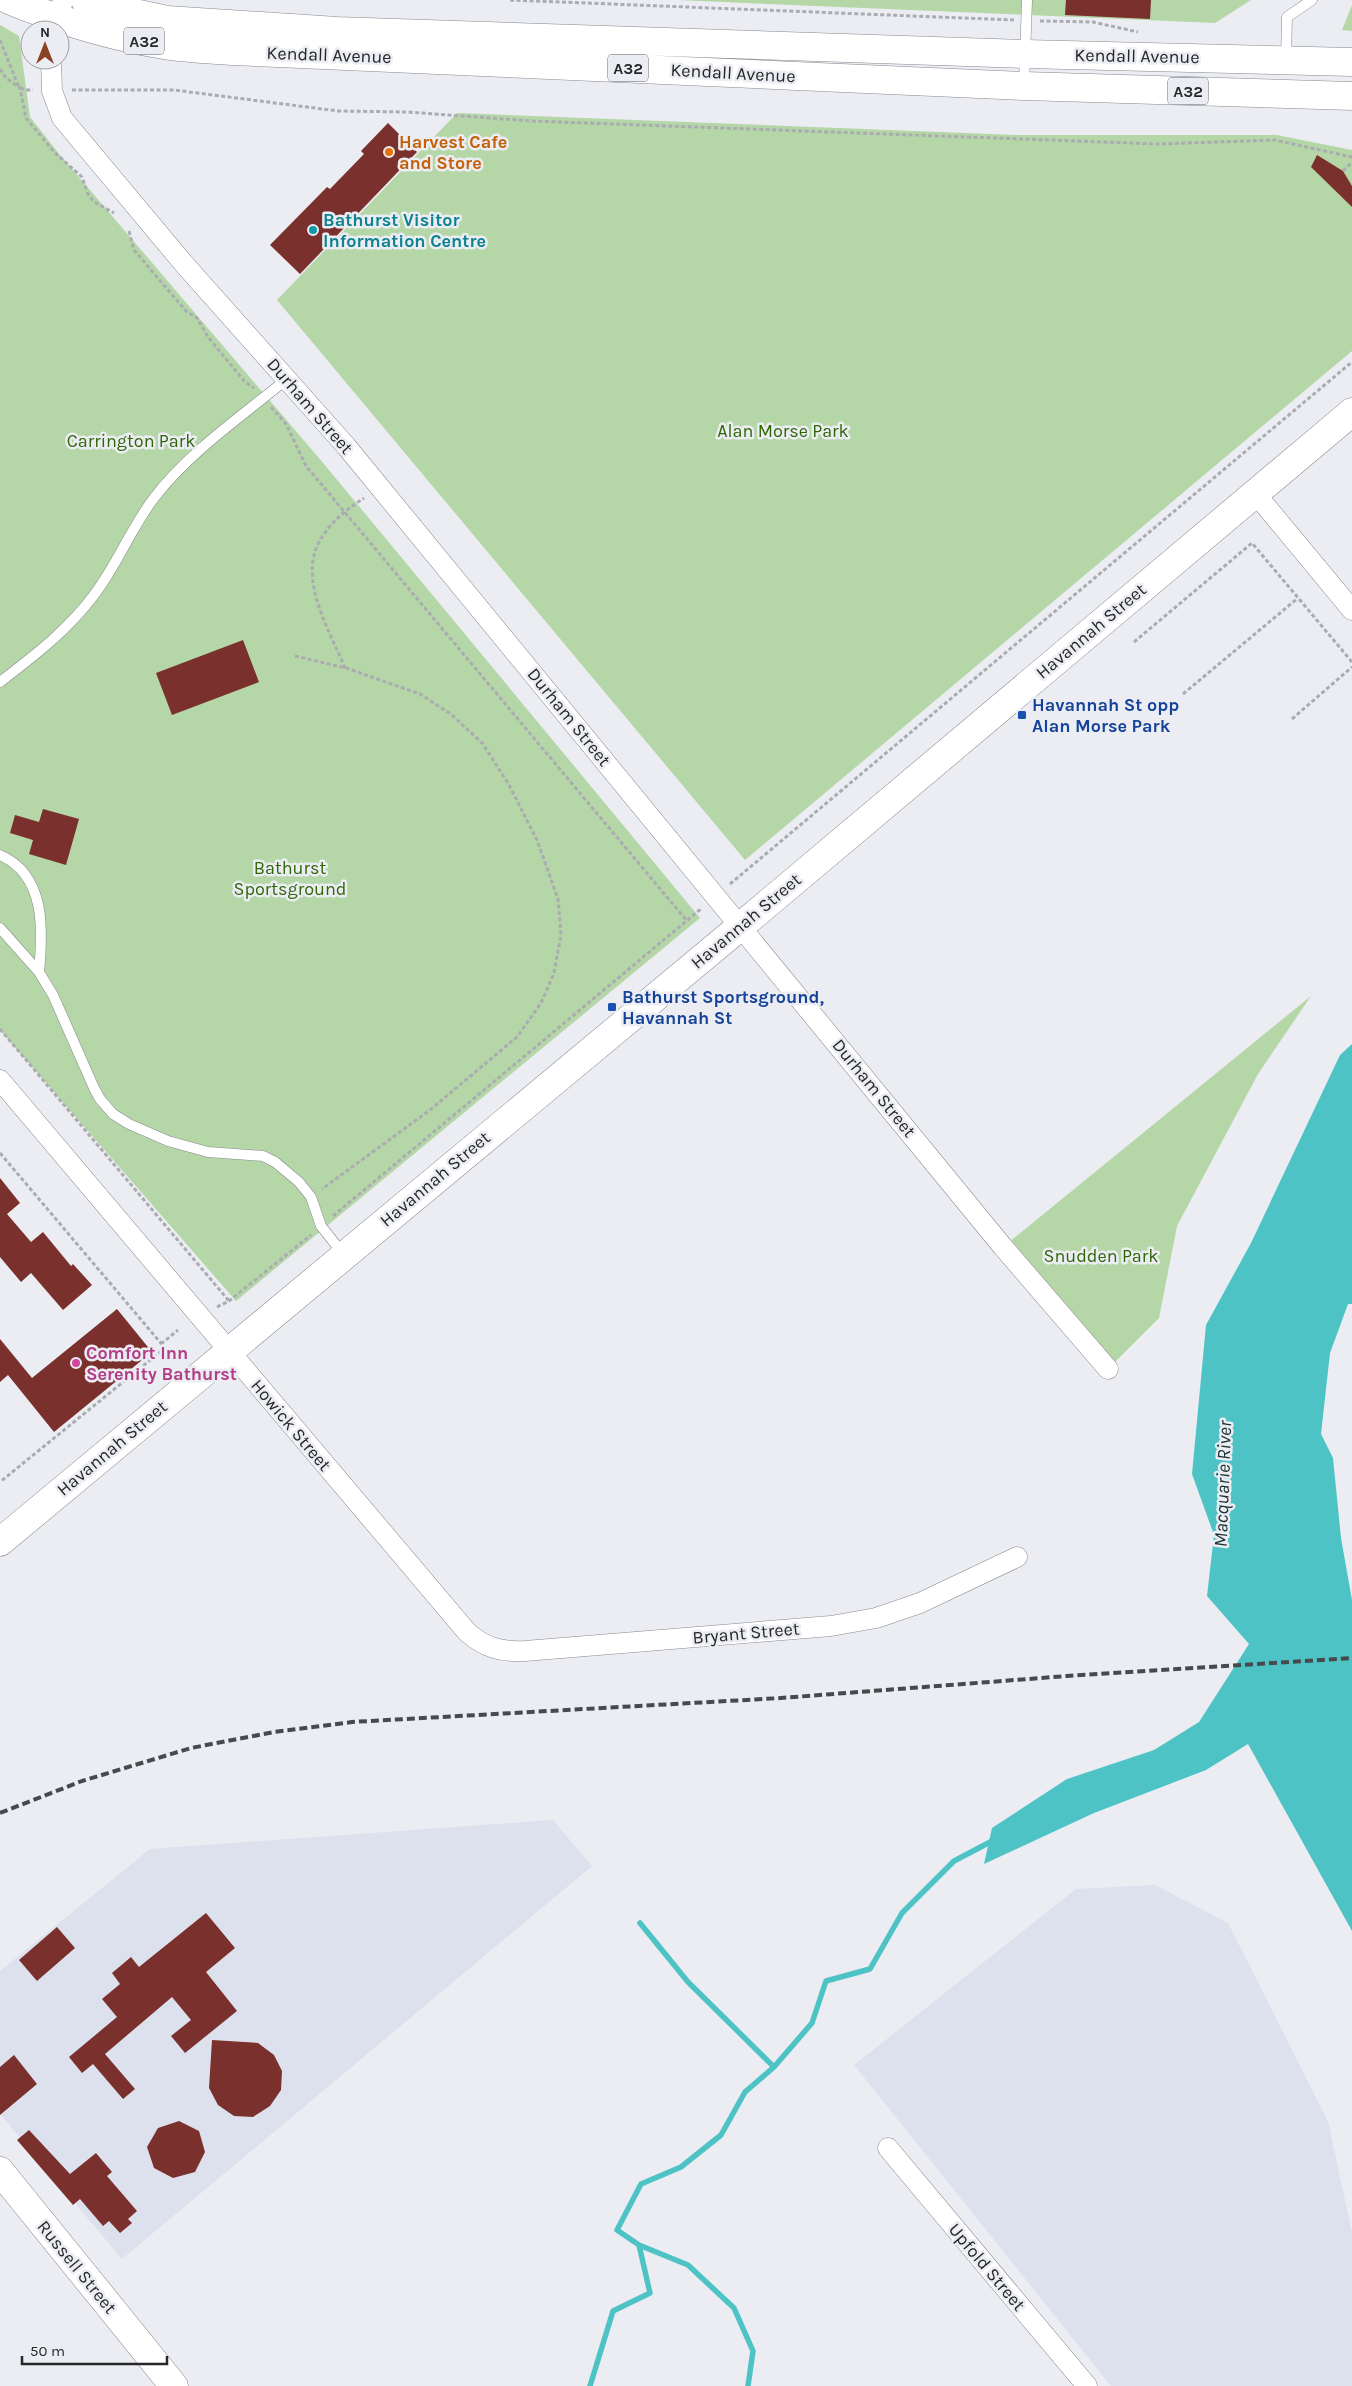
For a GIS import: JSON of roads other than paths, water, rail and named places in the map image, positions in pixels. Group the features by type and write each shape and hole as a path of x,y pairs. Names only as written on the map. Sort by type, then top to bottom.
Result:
{"main road":[{"name":"A32","path":"9,0 59,17"},
{"name":"Kendall Avenue","path":"85,0 107,8 167,20 233,26 1025,54 1352,62"},
{"name":"Kendall Avenue","path":"59,17 110,34 166,45 233,51 1024,86 1352,96"},
{"name":"Havannah Street","path":"0,1542 741,926 1352,412"},
{"name":"Russell Street","path":"0,2171 174,2386"}],"street":[{"name":"Durham Street","path":"51,70 52,91 62,118 184,264 380,487 1003,1247 1108,1369"},
{"path":"1255,494 1352,610"},
{"name":"Howick Street","path":"0,1080 467,1632"},
{"name":"Bryant Street","path":"467,1632 478,1642 492,1649 509,1652 831,1626 876,1618 920,1603 1017,1557"},
{"name":"Upfold Street","path":"888,2148 1087,2386"}],"lane":[{"path":"1024,86 1027,0"},
{"path":"1286,60 1287,17 1312,0"},
{"path":"0,682 62,634 76,618 96,594 154,498 175,475 287,379"},
{"path":"0,855 9,859 22,870 33,886 42,921 39,972"},
{"path":"0,928 39,972 53,995 100,1099 113,1114 129,1124 168,1141 208,1152 263,1156 283,1167 312,1197 321,1226 344,1255"}],"water":[{"name":"Macquarie River","path":"1352,1044 1352,1304 1348,1304 1330,1353 1321,1434 1333,1458 1341,1538 1352,1600 1352,1931 1248,1744 1206,1770 1094,1813 984,1864 992,1828 1067,1779 1154,1750 1199,1722 1249,1644 1207,1596 1214,1535 1192,1474 1206,1325 1251,1243 1340,1055"}],"waterway":[{"path":"748,2386 753,2351 734,2308 688,2265 639,2245 617,2230 641,2184 681,2167 721,2135 745,2092 774,2067 812,2023 826,1981 870,1969 902,1913 954,1861 994,1840"},
{"path":"640,1923 688,1982 774,2067"},
{"path":"590,2386 613,2311 650,2293 639,2245"}],"railway":[{"path":"0,1813 82,1781 191,1748 274,1732 352,1722 781,1698 1067,1676 1352,1658"}],"place":[{"name":"Harvest Cafe and Store","path":"389,152"},
{"name":"Bathurst Visitor Information Centre","path":"313,230"},
{"name":"Havannah St opp Alan Morse Park","path":"1022,715"},
{"name":"Bathurst Sportsground, Havannah St","path":"612,1007"},
{"name":"Comfort Inn Serenity Bathurst","path":"76,1363"}],"park label":[{"name":"Alan Morse Park","path":"783,431"},
{"name":"Carrington Park","path":"131,441"},
{"name":"Bathurst Sportsground","path":"290,878"},
{"name":"Snudden Park","path":"1101,1256"}]}
